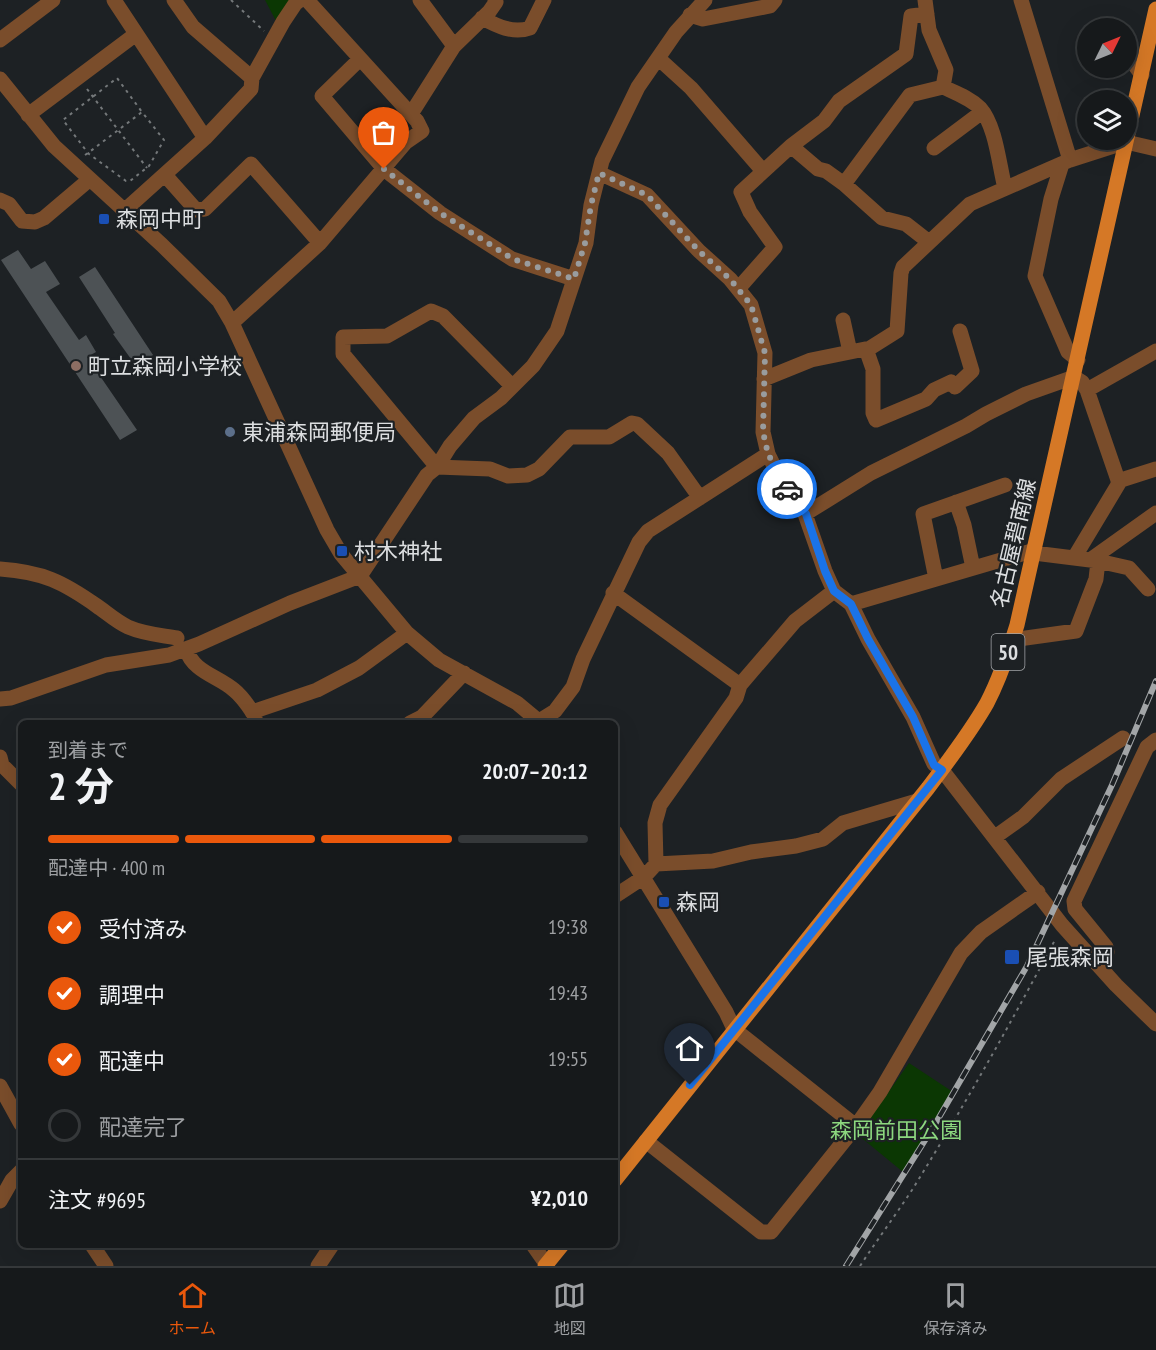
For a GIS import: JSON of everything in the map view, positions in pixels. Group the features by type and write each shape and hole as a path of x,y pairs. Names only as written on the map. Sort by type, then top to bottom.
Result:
{"main road":[{"name":"名古屋碧南線","path":"1137,96 1156,9"},
{"name":"名古屋碧南線","path":"618,1175 942,770 987,702 1004,665 1012,640 1035,551 1124,150"},
{"path":"546,1265 560,1248"}],"street":[{"path":"0,40 52,0"},
{"path":"114,0 205,138"},
{"path":"174,0 193,27 252,78"},
{"path":"125,210 205,138 251,89 252,78 273,38 300,0"},
{"path":"232,323 320,243 406,142 422,131 411,114 307,0"},
{"path":"420,0 454,46"},
{"path":"411,114 454,46 489,12 495,0"},
{"path":"482,18 520,32 530,28 544,0"},
{"path":"0,699 11,698 106,665 169,655 182,644 360,576 427,475 437,467 450,446 474,418 512,387 533,366 557,331 585,243 591,205 602,161 638,87 690,15 705,0"},
{"path":"690,15 703,19 770,6 775,0"},
{"path":"1021,0 1066,162 1051,199 1035,276 1068,352 1078,360"},
{"path":"738,289 775,247 750,212 741,192 791,146 824,121 840,101 906,54 911,16 926,7 929,30 946,70 944,87"},
{"path":"28,115 136,34"},
{"path":"658,58 691,88 764,171"},
{"path":"360,59 322,96 384,169 440,213 513,259 574,279"},
{"path":"1137,68 1142,75"},
{"path":"0,79 54,146 125,210 219,301 232,323 340,554 407,633 439,660 517,703 538,720"},
{"path":"844,184 910,95 944,87 966,98 988,120 1005,188"},
{"path":"934,148 982,112"},
{"path":"1137,145 1156,149"},
{"path":"791,146 818,169 826,171 844,184 882,218 906,224 929,243"},
{"path":"764,379 811,360 858,350 897,331 900,273 903,267 970,204 1066,162 1102,150"},
{"path":"161,178 196,210 200,211 205,209 251,164 320,243"},
{"path":"599,173 647,195 751,305 765,353 763,432 768,454 783,484 806,514 834,591 851,604 868,639 913,717 934,765 942,770 1062,925 1154,1019"},
{"path":"0,200 9,204 22,221 35,222 44,219 90,179"},
{"path":"512,387 443,316 431,311 387,336 343,337 342,354 437,467 490,469 507,476 527,475 539,469 570,437 609,437 632,423 668,453 700,498"},
{"path":"843,320 858,350 873,369 873,413 876,420 926,399 934,390 951,382 955,387 972,371 960,331"},
{"path":"1087,390 1156,351"},
{"path":"806,514 871,473 986,414 1026,394 1074,377 1082,382 1087,390 1119,483 1074,558"},
{"path":"543,720 555,711 573,687 613,593 639,542 648,531 768,454"},
{"path":"1118,481 1156,470"},
{"path":"936,579 923,514 1005,485"},
{"path":"956,502 964,525 973,568"},
{"path":"1094,561 1156,513"},
{"path":"851,604 1035,551 1129,568 1148,590"},
{"path":"1012,640 1076,631 1096,579 1094,561"},
{"path":"0,569 23,571 51,578 65,584 125,625 182,644 189,659 201,670 234,690 254,717 317,690 359,668 407,633"},
{"path":"618,894 644,877 656,864 655,822 660,805 736,698 740,685 795,621 834,591"},
{"path":"613,593 740,685"},
{"path":"416,720 422,717 464,673"},
{"path":"995,837 1023,817 1061,779 1123,738"},
{"path":"1099,965 1107,952 1106,947 1075,909 1074,901 1147,747 1156,740"},
{"path":"0,757 2,765 18,781"},
{"path":"656,864 713,861 751,852 796,846 824,839 843,823 917,801"},
{"path":"618,837 726,1012 734,1029 856,1126"},
{"path":"646,1141 761,1232 771,1232 856,1126 880,1092 961,953 981,932 1038,892"},
{"path":"0,1086 18,1119"},
{"path":"0,1201 18,1174"},
{"path":"94,1248 106,1266"},
{"path":"318,1266 330,1248"},
{"path":"535,1248 546,1265"}],"path":[{"path":"231,0 273,38"},
{"path":"78,77 147,168 161,178"},
{"path":"117,78 164,140 147,168 130,181 126,181 88,153 63,120 93,96 117,78"},
{"path":"80,159 142,112"},
{"path":"860,1266 911,1190 962,1106 1022,1002 1062,925"}],"green space":[{"path":"265,0 291,0 276,21"},
{"name":"森岡前田公園","path":"909,1063 953,1092 903,1172 858,1135"}],"building":[{"path":"18,250 31,269 45,261 60,284 46,292 79,340 86,335 96,352 87,357 137,430 120,440 1,260"},
{"path":"95,267 153,355 136,366 113,334 115,333 79,277"}],"railway":[{"path":"846,1266 934,1126 1027,966 1112,785 1156,681"}],"way so far":[{"path":"384,169 440,213 513,259 574,279 585,243 599,173 647,195 699,251 730,279 751,305 765,353 763,432 768,454 787,489"}],"place":[{"name":"森岡中町","path":"104,219"},
{"name":"町立森岡小学校","path":"76,366"},
{"name":"東浦森岡郵便局","path":"230,432"},
{"name":"村木神社","path":"342,551"},
{"name":"森岡","path":"664,902"},
{"name":"尾張森岡","path":"1012,957"}],"route":[{"path":"690,1085 942,770 934,765 913,717 868,639 851,604 834,591 806,514 787,489"}]}
